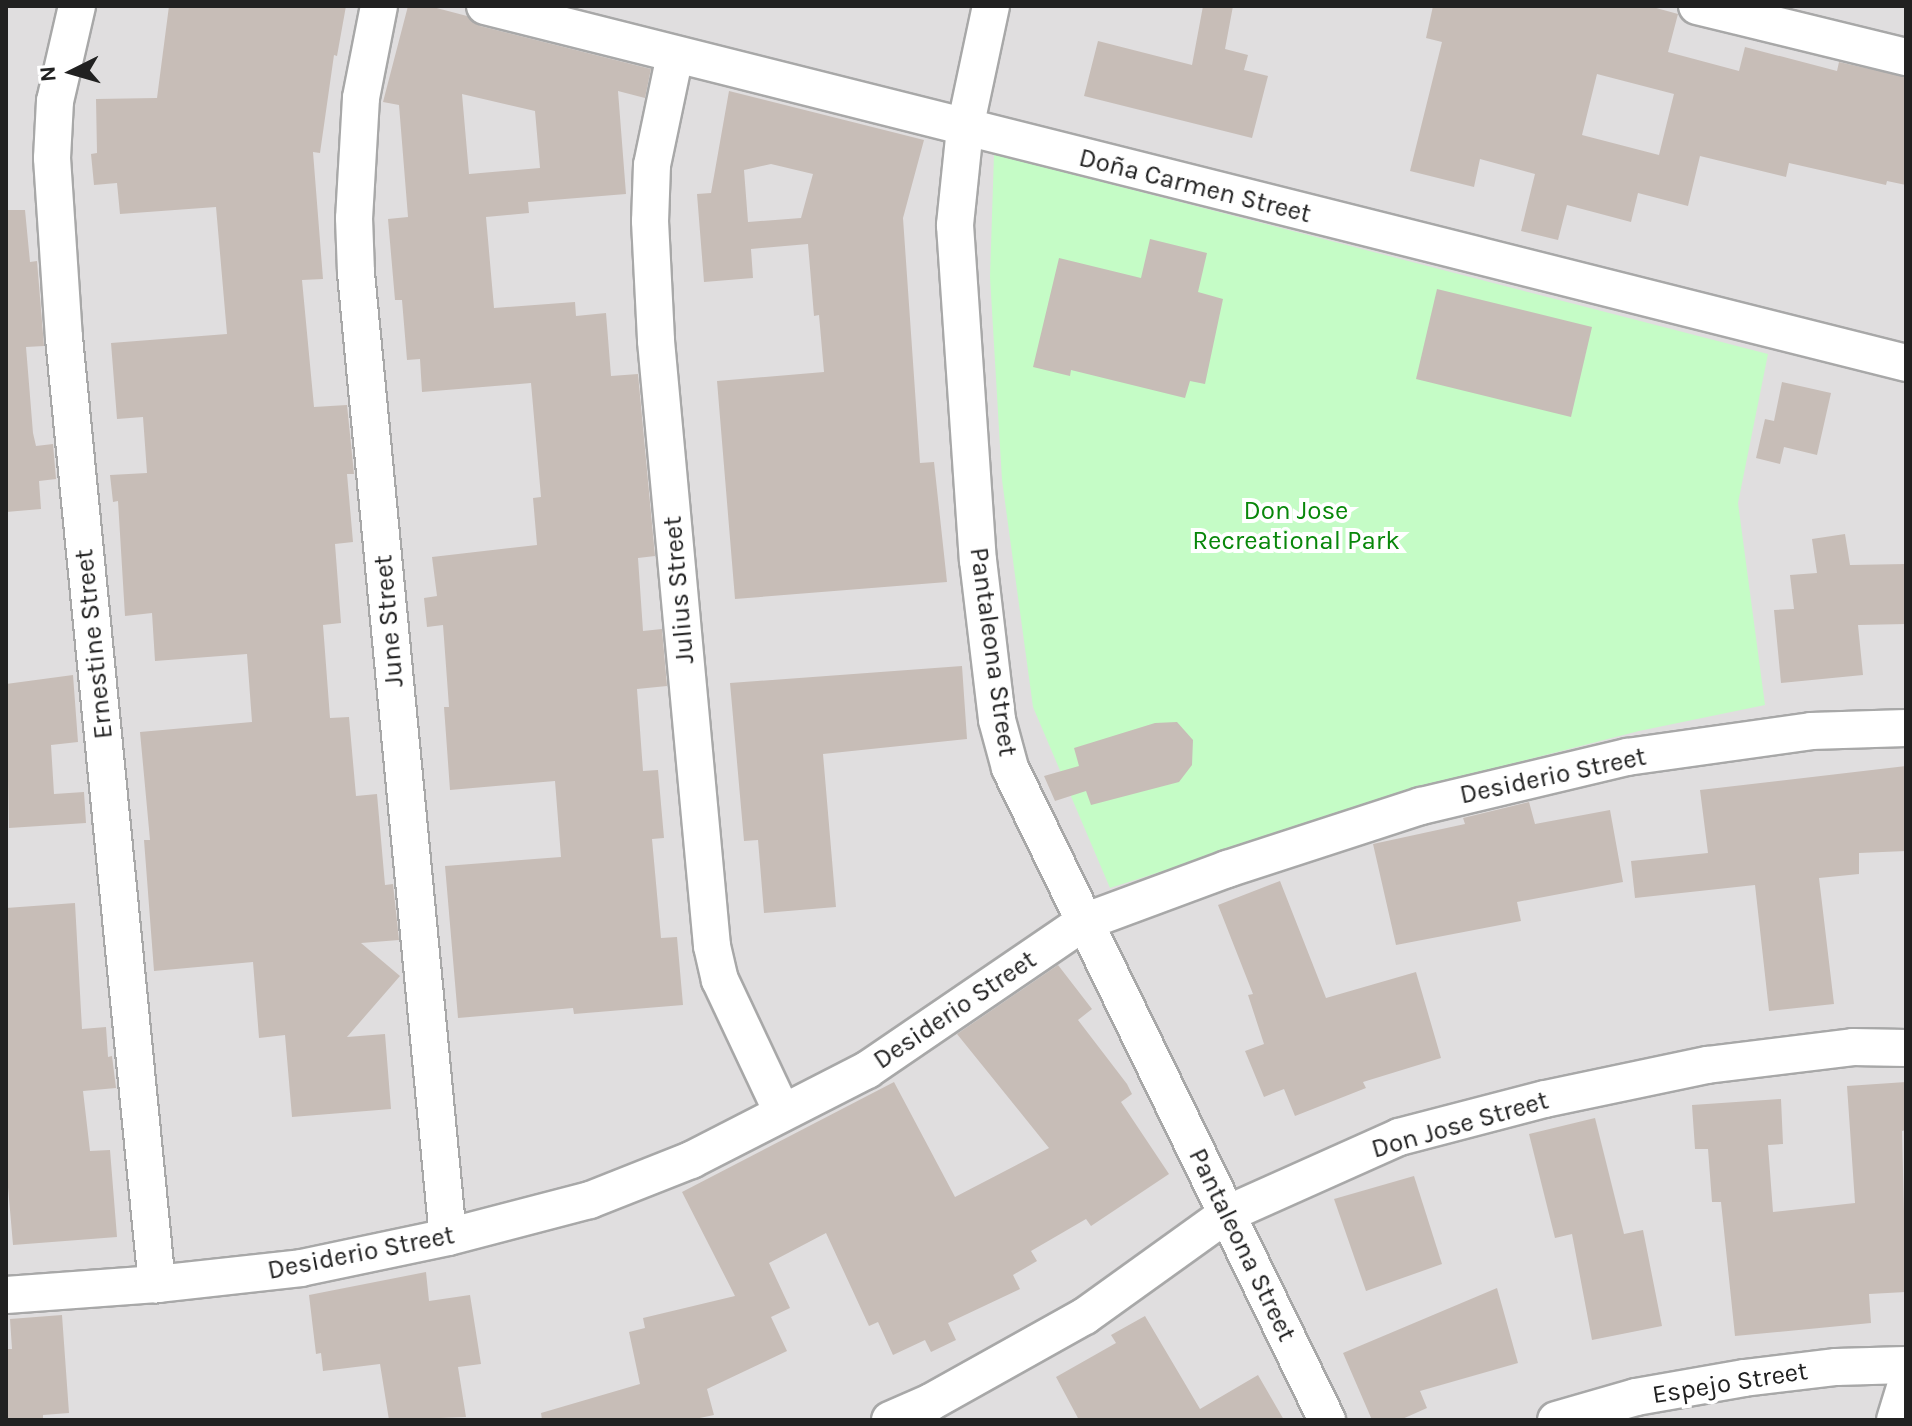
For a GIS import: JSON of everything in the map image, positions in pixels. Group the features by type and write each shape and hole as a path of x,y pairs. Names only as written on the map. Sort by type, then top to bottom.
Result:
{"street":[{"name":"Ernestine Street","path":"77,6 55,101 52,158 64,338 157,1284"},
{"name":"June Street","path":"379,6 361,98 354,218 356,273 448,1237"},
{"name":"Doña Carmen Street","path":"485,6 1906,363"},
{"name":"Pantaleona Street","path":"991,6 965,128 955,225 978,560 997,720 1010,768 1327,1420"},
{"path":"1697,6 1906,57"},
{"name":"Julius Street","path":"675,55 652,165 650,236 656,341 712,946 720,980 782,1112"},
{"name":"Desiderio Street","path":"6,1295 157,1284 301,1268 448,1237 590,1200 691,1160 867,1070 1084,922 1227,869 1421,806 1627,757 1811,731 1906,728"},
{"name":"Don Jose Street","path":"890,1420 944,1395 1085,1316 1227,1214 1399,1137 1545,1099 1707,1065 1853,1047 1906,1048"},
{"name":"Espejo Street","path":"1556,1420 1636,1397 1744,1378 1836,1367 1906,1365"},
{"path":"1895,1420 1906,1384"}],"shaded area":[{"path":"6,6 1906,6 1906,1420 6,1420"}],"green space":[{"name":"Don Jose Recreational Park","path":"994,154 1768,354 1738,503 1765,705 1639,731 1437,783 1110,888 1033,707 1002,480 990,277"}],"building":[{"path":"169,6 346,6 337,56 334,55 320,153 313,152 323,279 302,280 314,407 347,405 354,474 347,474 353,542 335,544 341,623 323,625 330,718 349,717 356,796 377,794 385,885 393,884 399,940 361,943 400,976 347,1037 385,1034 391,1109 292,1117 285,1035 259,1038 253,962 154,971 144,840 150,840 140,732 252,722 247,654 155,661 152,613 125,616 118,501 113,502 110,475 147,473 143,417 117,419 111,343 227,334 216,207 120,214 117,183 94,185 91,154 97,153 96,99 157,98"},
{"path":"408,6 429,6 467,16 480,26 651,69 645,98 618,91 626,194 528,202 529,213 486,217 494,308 575,302 576,316 606,313 611,376 638,374 655,556 638,558 643,631 662,629 667,686 637,689 643,771 658,770 664,838 652,839 661,938 677,937 683,1005 574,1014 573,1008 458,1018 445,866 561,857 555,781 450,790 444,707 449,707 443,625 427,627 424,598 437,596 432,557 537,545 533,498 541,497 531,383 422,392 420,359 407,360 402,300 395,300 388,219 408,217 399,105 383,102","holes":["462,94 535,111 540,168 469,174"]},
{"path":"1203,6 1233,6 1225,49 1248,55 1244,70 1268,76 1252,138 1084,96 1098,41 1192,65"},
{"path":"1433,6 1649,6 1678,14 1668,52 1739,71 1745,47 1837,71 1839,62 1906,77 1906,185 1887,181 1886,185 1789,163 1786,177 1700,156 1688,206 1638,193 1631,222 1567,205 1558,240 1521,231 1535,174 1480,159 1474,187 1410,171 1442,42 1426,38","holes":["1597,74 1674,94 1659,155 1582,135"]},
{"path":"729,91 924,140 903,218 920,463 934,462 947,582 735,599 717,381 824,372 819,315 814,316 808,244 751,249 753,278 704,282 697,194 711,193","holes":["771,164 813,174 801,218 748,222 744,170"]},
{"path":"6,210 25,210 30,262 37,261 44,346 26,347 33,433 36,446 53,444 56,479 39,481 41,509 6,512"},
{"path":"1150,239 1207,253 1198,292 1223,299 1205,384 1190,381 1185,398 1071,370 1070,376 1033,367 1059,258 1141,278"},
{"path":"1437,289 1592,327 1571,417 1416,379"},
{"path":"1782,382 1831,393 1817,455 1784,447 1780,464 1756,458 1765,419 1774,421"},
{"path":"1845,534 1850,565 1906,564 1906,624 1858,625 1863,675 1781,683 1774,610 1794,609 1790,575 1817,573 1812,539"},
{"path":"962,666 967,739 823,754 836,907 764,913 758,840 744,841 730,683"},
{"path":"73,675 78,742 51,745 54,794 84,792 86,823 9,828 6,684"},
{"path":"1177,722 1193,740 1192,765 1179,782 1091,805 1086,791 1055,801 1044,776 1079,766 1074,748 1155,723"},
{"path":"1906,766 1906,851 1859,853 1859,874 1819,878 1834,1004 1769,1011 1755,885 1635,898 1631,861 1708,853 1700,790"},
{"path":"1529,802 1535,824 1610,810 1623,882 1517,902 1521,921 1396,945 1373,844 1465,824 1463,818"},
{"path":"1280,881 1326,998 1416,972 1441,1058 1363,1082 1366,1088 1295,1116 1284,1089 1264,1097 1245,1051 1264,1044 1248,995 1253,994 1218,905"},
{"path":"75,903 82,1029 106,1027 108,1057 112,1056 116,1088 83,1091 90,1151 110,1150 117,1237 13,1245 6,1164 6,908"},
{"path":"1058,965 1092,1009 1078,1020 1127,1084 1132,1094 1121,1102 1169,1174 1091,1226 1086,1219 1031,1251 1037,1261 1013,1275 1020,1289 948,1323 956,1340 931,1352 925,1340 893,1355 878,1322 869,1326 826,1233 769,1263 790,1308 771,1317 787,1351 707,1389 714,1415 690,1420 542,1420 541,1413 640,1384 629,1332 645,1328 643,1318 735,1296 682,1192 894,1082 955,1197 1049,1148 957,1034"},
{"path":"1906,1082 1906,1130 1902,1131 1906,1292 1869,1294 1871,1323 1735,1336 1721,1202 1712,1202 1708,1149 1695,1149 1692,1105 1781,1099 1783,1144 1768,1145 1773,1212 1855,1203 1847,1086"},
{"path":"1595,1118 1624,1234 1643,1230 1662,1326 1592,1340 1572,1234 1555,1238 1529,1134"},
{"path":"1414,1176 1442,1264 1366,1291 1334,1199"},
{"path":"426,1272 429,1301 470,1295 481,1364 458,1367 466,1417 389,1420 380,1364 323,1371 321,1353 316,1354 309,1295"},
{"path":"1497,1288 1518,1363 1420,1391 1427,1408 1400,1420 1372,1420 1343,1353"},
{"path":"62,1315 69,1413 43,1415 43,1420 6,1420 6,1349 12,1349 10,1319"},
{"path":"1145,1316 1200,1409 1258,1375 1284,1420 1079,1420 1056,1377 1116,1343 1111,1335"}]}
